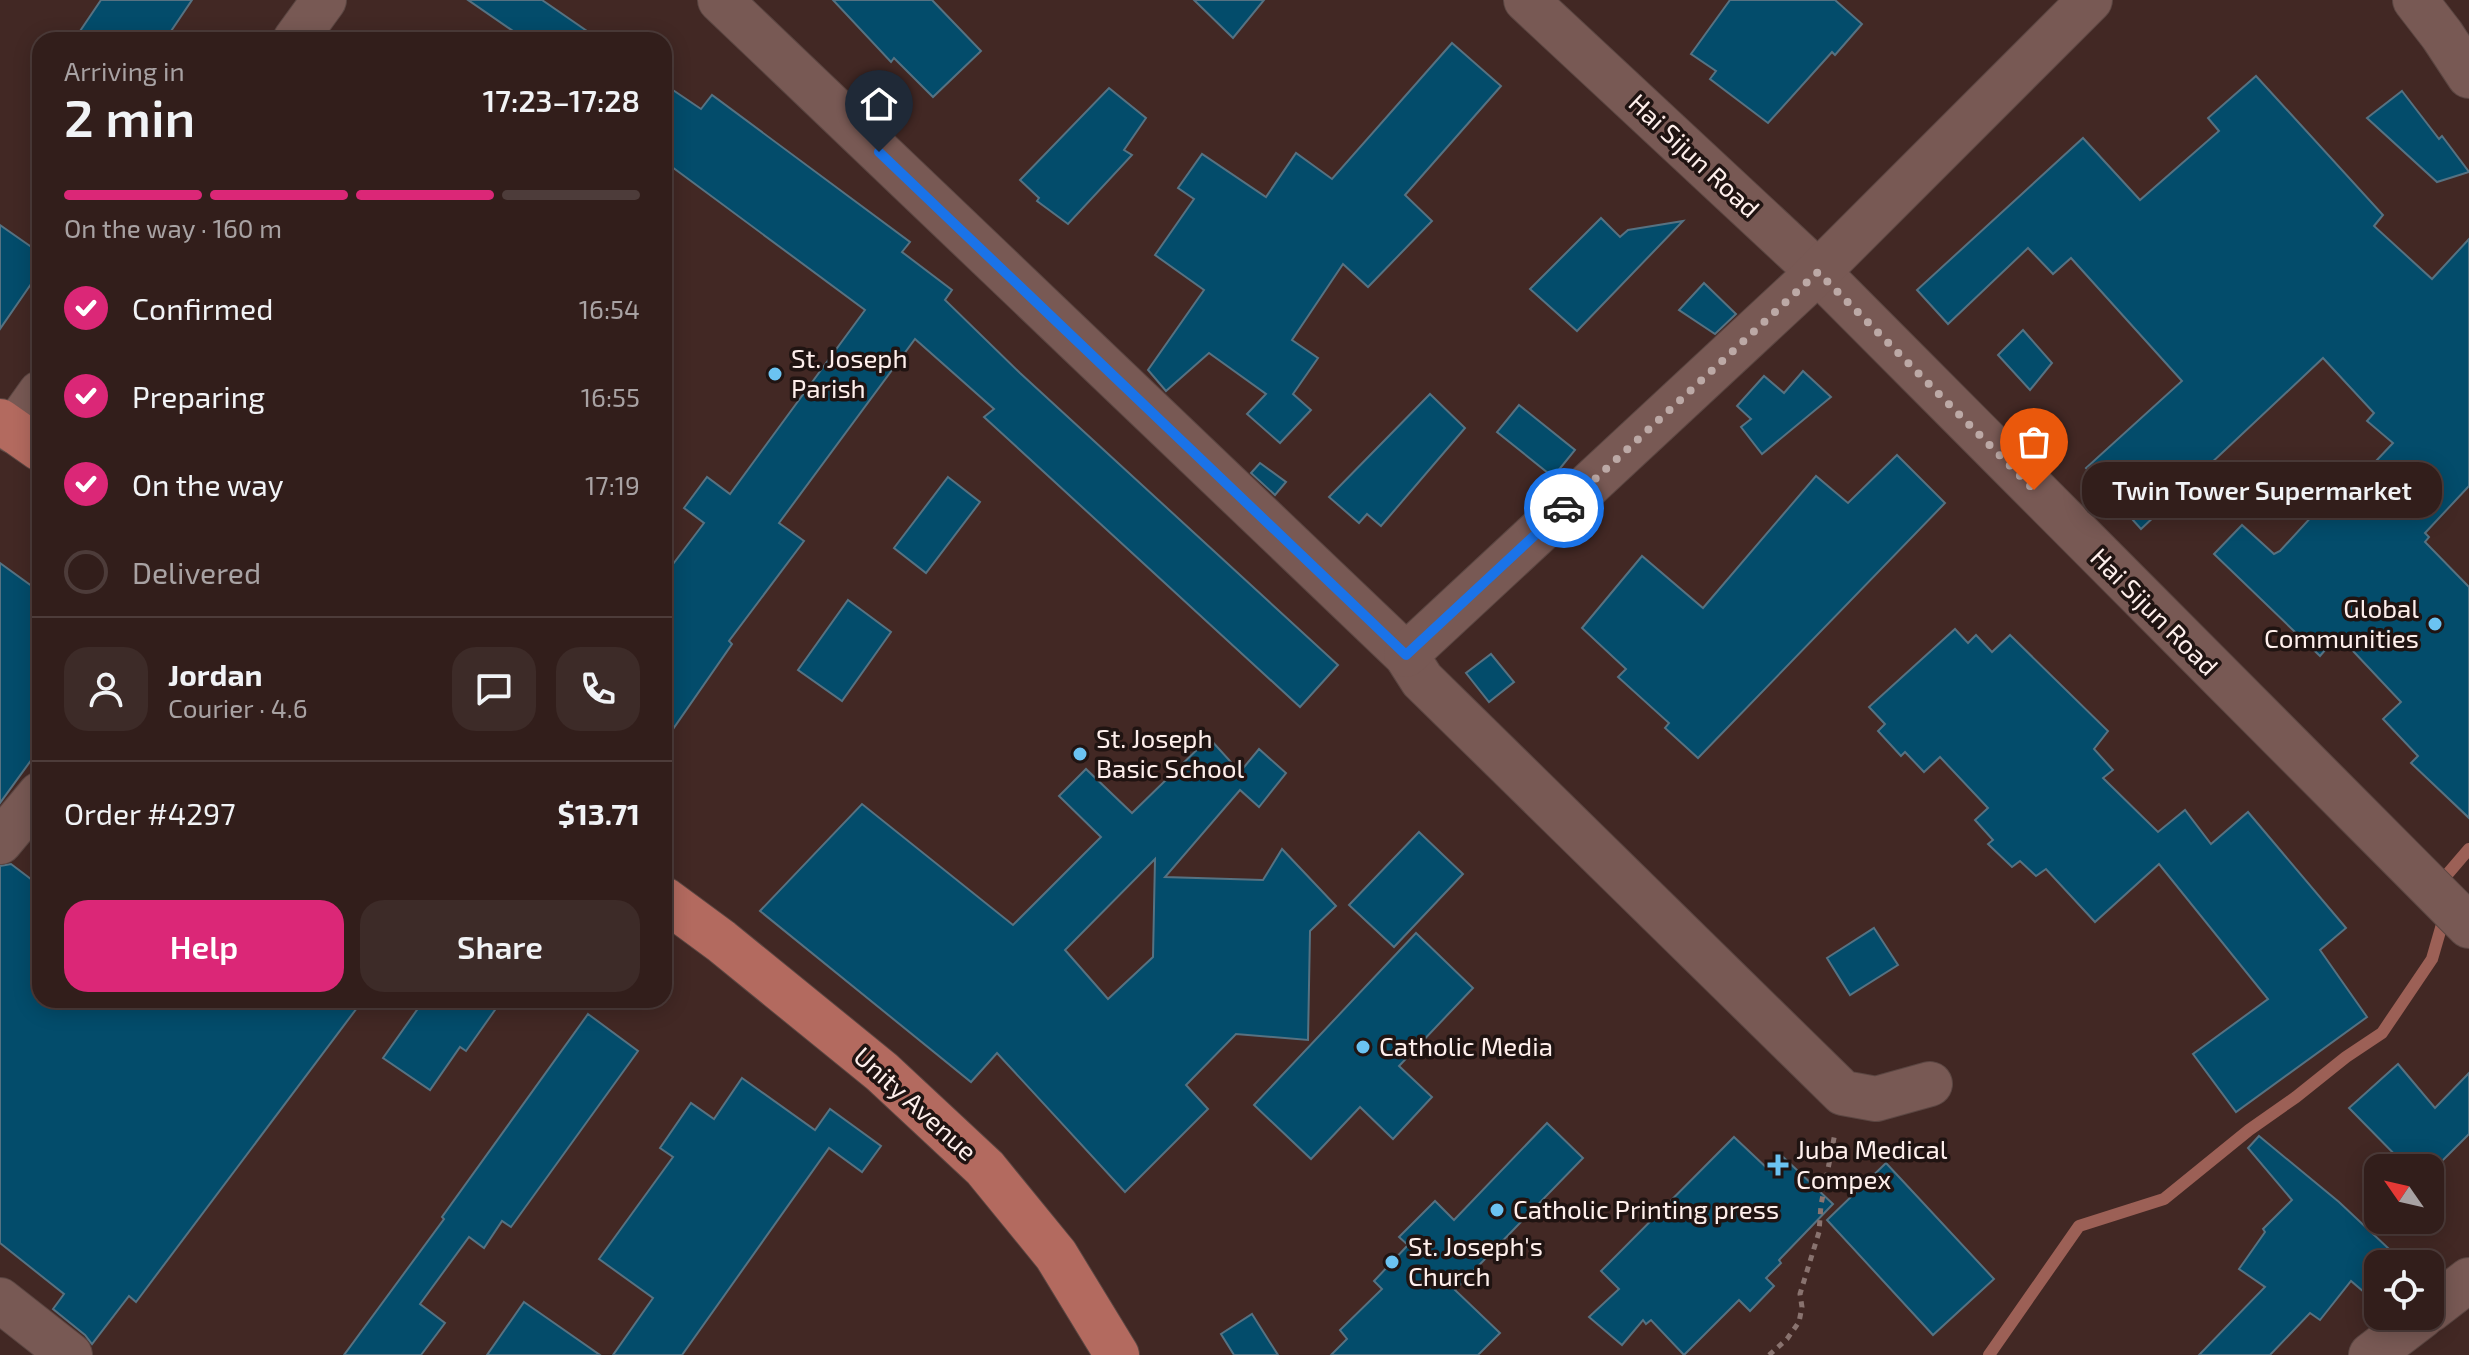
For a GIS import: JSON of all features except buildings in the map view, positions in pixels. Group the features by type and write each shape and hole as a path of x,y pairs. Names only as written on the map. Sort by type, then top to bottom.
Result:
{"main road":[{"name":"Unity Avenue","path":"672,905 882,1072 985,1168 1056,1255 1117,1355"}],"street":[{"path":"301,32 324,0"},
{"name":"Hai Sijun Road","path":"1526,0 1818,272 2469,926"},
{"path":"1406,655 1818,272 2090,0"},
{"path":"2415,0 2469,76"},
{"path":"741,7 1406,655 1422,680 1843,1093 1876,1099 1930,1084"},
{"path":"18,434 32,408"},
{"path":"0,842 32,804"},
{"path":"2444,1299 2469,1280"},
{"path":"0,1300 70,1355"},
{"path":"2371,1355 2404,1330"}],"path":[{"path":"1769,1355 1787,1339 1799,1322 1802,1307 1800,1294 1819,1232 1821,1205 1843,1093"}],"waterway":[{"path":"2439,884 2469,849"},
{"path":"1989,1355 2079,1226 2164,1199 2249,1130 2382,1033 2432,959 2443,921 2441,915"}],"way so far":[{"path":"1564,508 1818,272 2034,490"}],"place":[{"name":"St. Joseph Parish","path":"775,374"},
{"name":"Twin Tower Supermarket","path":"2034,490"},
{"name":"Global Communities","path":"2435,624"},
{"name":"St. Joseph Basic School","path":"1080,754"},
{"name":"Catholic Media","path":"1363,1047"},
{"name":"Juba Medical Compex","path":"1778,1165"},
{"name":"Catholic Printing press","path":"1497,1210"},
{"name":"St. Joseph's Church","path":"1392,1262"}],"route":[{"path":"879,152 1406,655 1564,508"}]}
